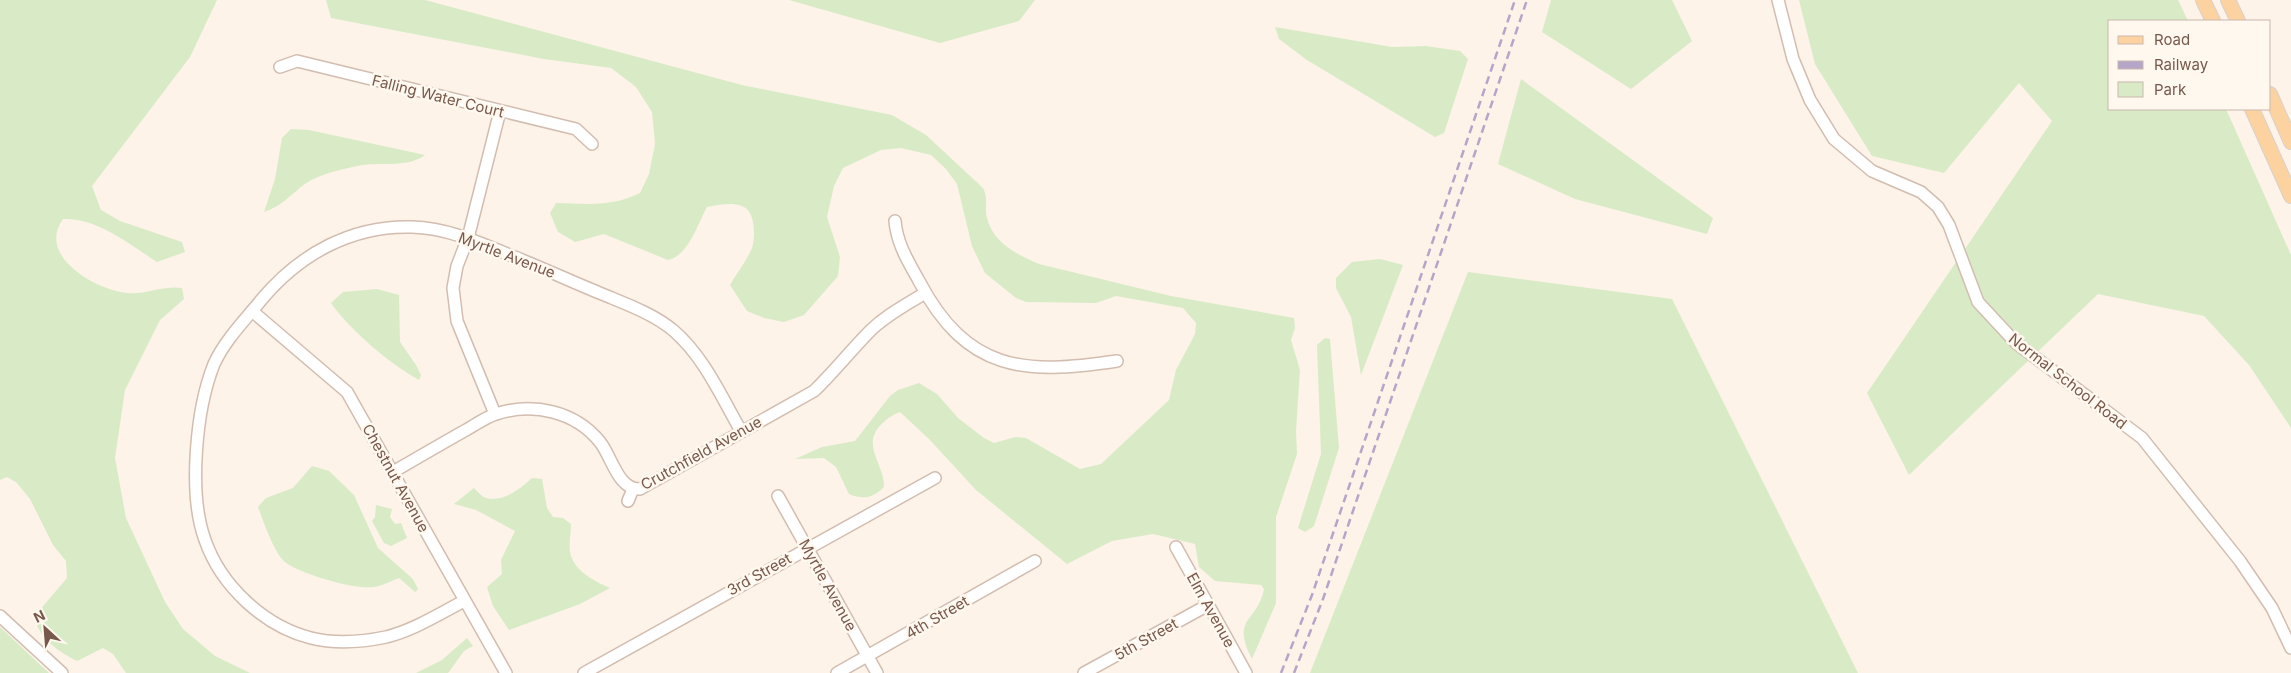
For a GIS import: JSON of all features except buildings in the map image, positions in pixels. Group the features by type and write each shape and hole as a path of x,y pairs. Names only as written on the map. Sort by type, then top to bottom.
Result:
{"main road":[{"path":"2203,0 2213,20"},
{"path":"2228,0 2238,20"},
{"path":"2271,96 2291,142"},
{"path":"2252,110 2291,196"}],"street":[{"name":"Normal School Road","path":"1778,0 1793,59 1810,100 1834,139 1849,154 1872,171 1921,192 1938,207 1952,233 1978,302 2016,343 2142,438 2240,562 2272,608 2291,648"},
{"name":"Falling Water Court","path":"280,67 297,61 576,129 592,144"},
{"path":"495,414 462,336 455,308 453,288 468,238 500,111"},
{"path":"895,221 896,238 925,293 955,332 974,348 996,359 1035,368 1117,361"},
{"name":"Myrtle Avenue","path":"464,601 407,631 357,641 333,641 311,638 270,619 248,604 215,563 204,540 197,514 196,482 200,420 207,384 216,361 232,336 252,311 279,278 314,252 342,239 365,232 413,227 468,238 626,304 653,317 673,330 702,362 741,431"},
{"name":"Crutchfield Avenue","path":"393,472 495,414 523,408 541,409 576,421 601,443 620,476 633,489 640,489 814,391 876,326 925,293"},
{"name":"Chestnut Avenue","path":"252,311 347,392 506,673"},
{"name":"3rd Street","path":"584,673 807,547 935,478"},
{"path":"628,501 633,489"},
{"name":"Myrtle Avenue","path":"778,496 877,673"},
{"name":"Elm Avenue","path":"1176,547 1246,673"},
{"name":"4th Street","path":"837,673 1036,561"},
{"name":"5th Street","path":"1084,673 1208,605"},
{"path":"0,616 62,673"}],"green space":[{"path":"0,0 217,0 190,57 92,186 101,210 120,221 182,242 185,252 157,262 125,240 100,227 88,222 63,219 57,233 57,246 63,258 73,269 86,278 114,290 127,293 141,293 175,287 182,288 184,299 160,320 125,390 115,458 126,518 165,602 183,629 215,656 250,673 126,673 113,654 103,648 77,661 70,657 47,640 35,621 38,612 67,578 66,561 53,545 30,499 16,482 7,477 0,480"},
{"path":"326,0 425,0 742,85 892,115 926,135 983,188 986,196 986,214 990,227 1007,247 1023,257 1039,264 1171,296 1294,318 1295,328 1291,340 1300,370 1296,431 1297,454 1276,517 1276,603 1252,659 1244,635 1247,621 1261,600 1264,589 1261,585 1215,581 1199,567 1195,544 1153,534 1112,541 1067,564 976,490 929,439 900,412 885,420 874,435 874,450 884,487 872,496 859,497 849,494 836,467 824,458 795,459 822,447 855,441 890,396 898,390 919,383 937,394 958,418 984,438 994,443 1015,437 1026,438 1080,469 1101,464 1169,400 1176,370 1195,334 1196,323 1183,308 1116,296 1096,303 1026,302 1016,298 985,273 972,246 957,184 946,169 931,155 901,148 881,150 843,168 834,186 827,217 840,257 838,276 804,315 784,322 764,318 747,311 730,285 752,248 753,243 754,230 752,218 746,208 742,206 729,204 707,207 687,246 682,252 668,260 604,234 575,242 558,232 550,213 556,203 599,204 619,201 640,193 649,174 655,144 652,112 636,87 611,68 544,59 331,18"},
{"path":"789,0 1035,0 1019,21 940,43"},
{"path":"1551,0 1672,0 1692,41 1631,89 1542,32"},
{"path":"1799,0 2178,0 2188,20 2108,20 2108,110 2226,110 2291,255 2291,428 2249,365 2204,316 2098,294 1909,475 1867,393 2052,121 2019,83 1944,173 1872,156 1815,64"},
{"path":"1275,27 1392,47 1426,46 1460,51 1468,59 1444,133 1435,137 1307,60 1279,39"},
{"path":"1521,79 1713,218 1707,234 1575,199 1498,164"},
{"path":"291,129 309,130 425,155 409,162 365,165 323,175 305,184 281,203 264,212 275,179 282,138"},
{"path":"1380,259 1403,265 1361,375 1351,317 1336,288 1336,278 1352,262"},
{"path":"1468,272 1672,299 1858,673 1310,673"},
{"path":"377,289 399,295 400,342 421,375 419,380 371,346 331,303 343,292"},
{"path":"1325,338 1330,339 1339,448 1314,526 1305,532 1298,528 1321,454 1317,345"},
{"path":"312,466 329,471 354,495 378,548 413,579 418,589 415,592 399,578 374,587 341,584 292,567 281,558 269,536 258,507 266,498 293,488"},
{"path":"532,478 542,479 547,508 553,517 563,518 571,524 570,549 574,562 587,576 610,588 580,604 509,630 493,606 487,587 502,574 501,560 515,531 476,510 454,504 474,488 486,498 505,497"},
{"path":"376,505 392,509 390,517 395,524 401,523 407,538 391,546 384,543 372,521 375,517"},
{"path":"0,627 49,673 0,673"},
{"path":"467,638 473,646 464,651 448,673 416,673 442,660"}],"railway":[{"path":"1281,673 1312,595 1515,0"},
{"path":"1294,673 1323,599 1527,0"}]}
